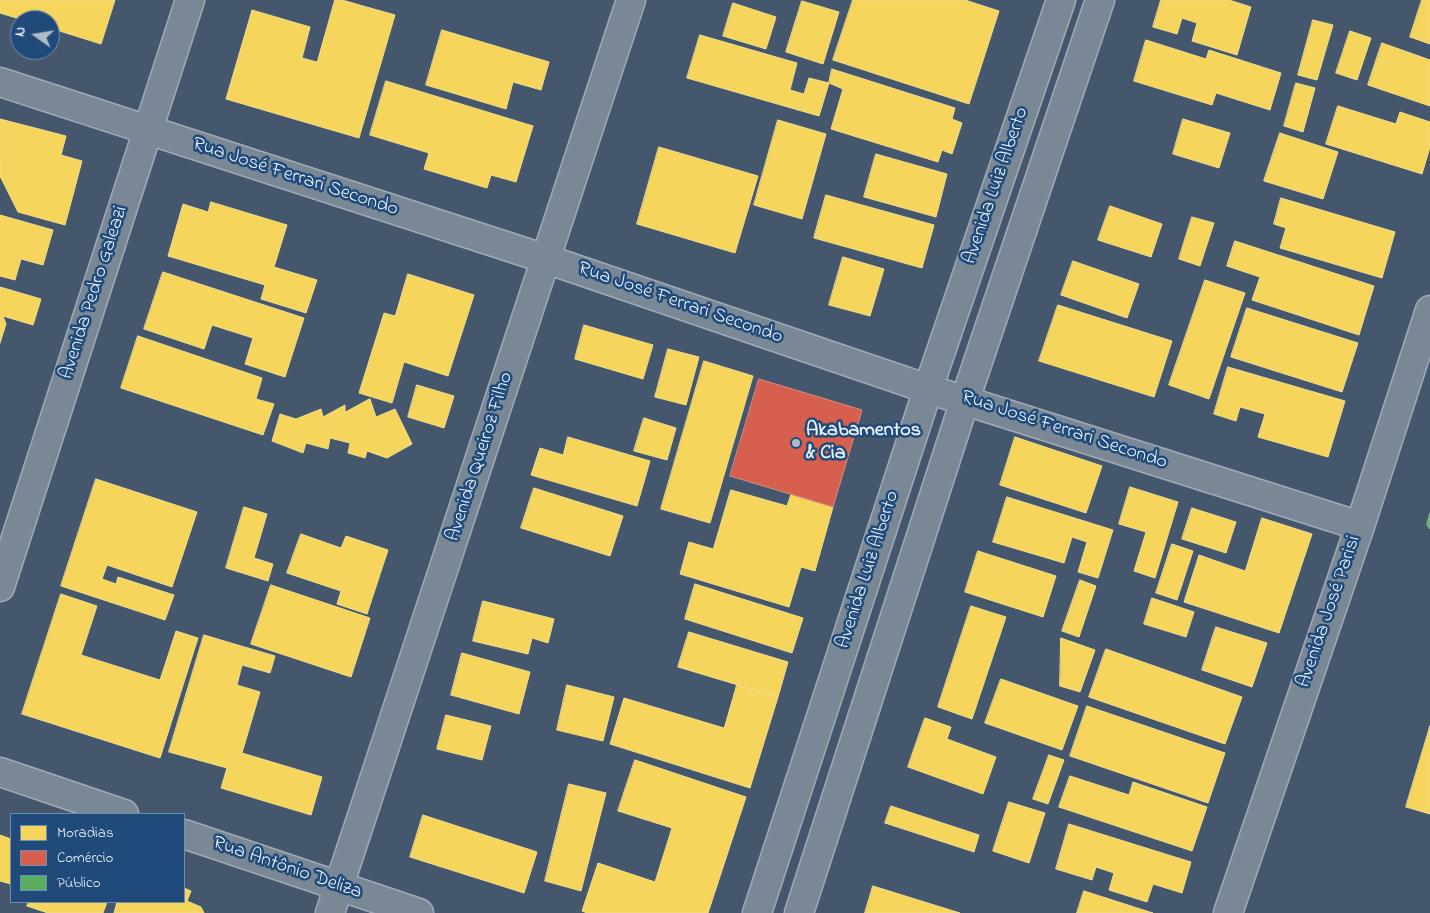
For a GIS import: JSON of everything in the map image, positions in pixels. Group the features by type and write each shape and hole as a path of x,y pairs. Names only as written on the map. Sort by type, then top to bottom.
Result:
{"street":[{"name":"Avenida Pedro Galeazi","path":"0,587 190,0"},
{"name":"Avenida Queiroz Filho","path":"330,913 631,0"},
{"name":"Avenida Luiz Alberto","path":"757,913 928,389 1061,0"},
{"name":"Avenida Luiz Alberto","path":"799,913 965,400 1100,0"},
{"name":"Rua José Ferrari Secondo","path":"0,82 546,259 928,389 1360,526"},
{"name":"Avenida José Parisi","path":"1228,913 1360,526 1430,310"},
{"path":"0,772 121,813"},
{"name":"Rua Antônio Deliza","path":"185,834 419,913"}],"building: Moradias":[{"path":"0,0 115,0 101,44 60,31 60,10 10,10 10,16 0,13"},
{"path":"335,0 342,0 395,15 359,138 226,99 252,10 310,27 302,58 317,62"},
{"path":"853,0 965,0 999,11 969,104 833,60"},
{"path":"1161,0 1229,0 1251,7 1237,55 1192,41 1197,23 1182,18 1177,34 1153,27"},
{"path":"1422,0 1430,0 1430,44 1410,37"},
{"path":"802,1 839,12 823,64 786,52"},
{"path":"733,3 776,17 766,49 723,36"},
{"path":"1313,20 1333,25 1317,80 1298,75"},
{"path":"442,30 549,62 541,90 513,82 506,109 426,85"},
{"path":"1350,31 1371,38 1357,80 1336,73"},
{"path":"700,35 797,63 790,90 804,94 809,78 829,83 819,116 687,78"},
{"path":"1146,40 1206,59 1209,50 1281,73 1270,110 1216,93 1212,105 1134,81"},
{"path":"1382,43 1430,60 1430,106 1368,85"},
{"path":"832,69 955,108 952,119 962,123 952,154 942,150 938,162 831,129 843,89 829,83"},
{"path":"386,81 533,126 516,182 491,175 487,188 424,169 429,153 370,135"},
{"path":"1296,83 1315,88 1303,132 1284,126"},
{"path":"1338,106 1396,124 1400,112 1430,122 1430,147 1422,174 1326,144"},
{"path":"0,119 66,136 61,155 82,161 65,225 18,212 0,176"},
{"path":"1183,119 1230,133 1219,168 1173,154"},
{"path":"778,120 826,134 802,219 754,205"},
{"path":"1280,133 1338,152 1323,199 1264,181"},
{"path":"659,147 758,176 735,253 637,224"},
{"path":"876,154 947,174 936,217 864,197"},
{"path":"826,195 934,225 922,268 814,238"},
{"path":"1281,198 1395,232 1382,278 1280,248 1286,228 1274,224"},
{"path":"211,202 287,225 274,267 317,280 306,313 261,299 265,285 168,256 183,204 208,212"},
{"path":"1110,206 1162,224 1151,257 1098,240"},
{"path":"0,215 53,230 43,265 21,259 15,280 0,276"},
{"path":"1192,217 1214,223 1200,266 1179,259"},
{"path":"1235,241 1374,286 1359,335 1252,300 1260,277 1227,266"},
{"path":"843,257 884,269 870,316 829,305"},
{"path":"1073,261 1139,284 1127,318 1061,295"},
{"path":"163,272 304,318 285,377 245,364 253,338 212,325 204,349 144,329"},
{"path":"408,274 474,295 448,376 404,362 392,403 359,393 384,313 395,316"},
{"path":"1205,280 1245,293 1209,399 1169,385"},
{"path":"0,287 41,299 33,325 3,316 6,324 0,343"},
{"path":"1058,305 1172,341 1154,397 1039,361"},
{"path":"1247,308 1358,343 1342,392 1231,357"},
{"path":"584,325 653,345 643,379 575,359"},
{"path":"138,336 262,378 256,399 274,404 263,435 121,388"},
{"path":"668,349 699,357 686,405 655,397"},
{"path":"704,361 753,376 710,523 661,509"},
{"path":"1228,367 1345,401 1328,457 1258,437 1265,414 1240,407 1236,421 1214,414"},
{"path":"417,385 454,396 444,428 408,417"},
{"path":"370,399 376,417 395,409 412,444 387,458 367,451 365,458 348,453 350,443 330,438 328,449 306,443 303,453 272,441 280,414 296,419 321,409 323,417 345,405 345,412"},
{"path":"644,418 676,428 667,460 634,451"},
{"path":"568,437 650,461 637,506 531,475 540,448 563,455"},
{"path":"1015,437 1102,466 1086,513 1000,485"},
{"path":"96,479 197,512 172,587 107,565 102,579 116,584 118,577 174,595 165,620 61,586"},
{"path":"1130,487 1178,502 1155,578 1134,571 1146,532 1119,524"},
{"path":"534,488 623,516 610,556 521,528"},
{"path":"731,490 787,506 791,494 833,507 815,571 801,567 789,607 680,574 689,542 713,549"},
{"path":"1007,497 1113,530 1098,578 1078,572 1087,542 1072,537 1064,563 993,542"},
{"path":"244,507 267,514 254,558 273,564 268,581 226,568"},
{"path":"1192,508 1236,522 1226,553 1182,539"},
{"path":"1262,518 1312,534 1279,633 1184,602 1199,555 1245,571"},
{"path":"301,534 341,548 346,536 388,550 367,614 337,604 341,591 287,573"},
{"path":"1172,544 1193,551 1177,600 1156,593"},
{"path":"978,551 1056,576 1043,617 965,592"},
{"path":"1080,580 1096,586 1079,637 1062,631"},
{"path":"695,584 803,618 792,653 685,619"},
{"path":"271,585 370,618 351,677 251,644"},
{"path":"61,594 97,606 81,655 160,680 176,631 198,638 160,758 22,714"},
{"path":"1152,598 1194,612 1186,637 1144,624"},
{"path":"483,601 554,619 548,643 532,638 528,654 473,641"},
{"path":"971,606 1006,617 972,719 938,707"},
{"path":"1216,627 1267,643 1252,687 1202,670"},
{"path":"689,632 788,662 778,697 678,667"},
{"path":"204,635 275,656 270,673 242,665 237,685 260,692 242,753 322,777 311,815 221,788 227,768 169,752"},
{"path":"1061,638 1095,650 1080,692 1060,686"},
{"path":"1106,649 1242,697 1225,744 1089,697"},
{"path":"462,653 530,672 519,714 451,695"},
{"path":"1001,679 1078,706 1062,750 985,723"},
{"path":"567,685 614,697 603,741 557,730"},
{"path":"737,685 778,697 750,788 610,744 624,698 724,728"},
{"path":"1087,706 1225,753 1208,803 1070,756"},
{"path":"446,715 491,726 482,760 437,749"},
{"path":"925,718 951,727 947,739 996,757 983,794 908,767"},
{"path":"1430,726 1430,814 1406,807"},
{"path":"1049,755 1064,760 1048,804 1033,799"},
{"path":"635,760 746,797 708,913 587,913 582,911 598,863 655,882 672,828 618,811"},
{"path":"1070,776 1129,795 1133,782 1207,807 1192,851 1059,807"},
{"path":"569,784 606,793 581,891 545,881"},
{"path":"1009,802 1045,813 1029,863 993,851"},
{"path":"891,806 979,835 974,852 885,823"},
{"path":"423,815 537,852 524,893 410,857"},
{"path":"1069,824 1191,862 1182,893 1153,884 1147,902 1109,890 1114,873 1096,867 1092,880 1056,869"},
{"path":"0,835 10,839 10,884 0,881"},
{"path":"873,886 960,913 865,913"},
{"path":"185,888 191,891 187,901 201,907 204,913 114,913 117,903 185,903"},
{"path":"1084,891 1153,913 1077,913"},
{"path":"28,903 107,903 103,913 48,913 27,906"}],"building: Comércio":[{"name":"Akabamentos & Cia","path":"759,379 862,410 833,507 730,476"}],"building: Público":[{"path":"1430,513 1430,529 1427,525"}],"place":[{"name":"Akabamentos & Cia","path":"796,443"}]}
